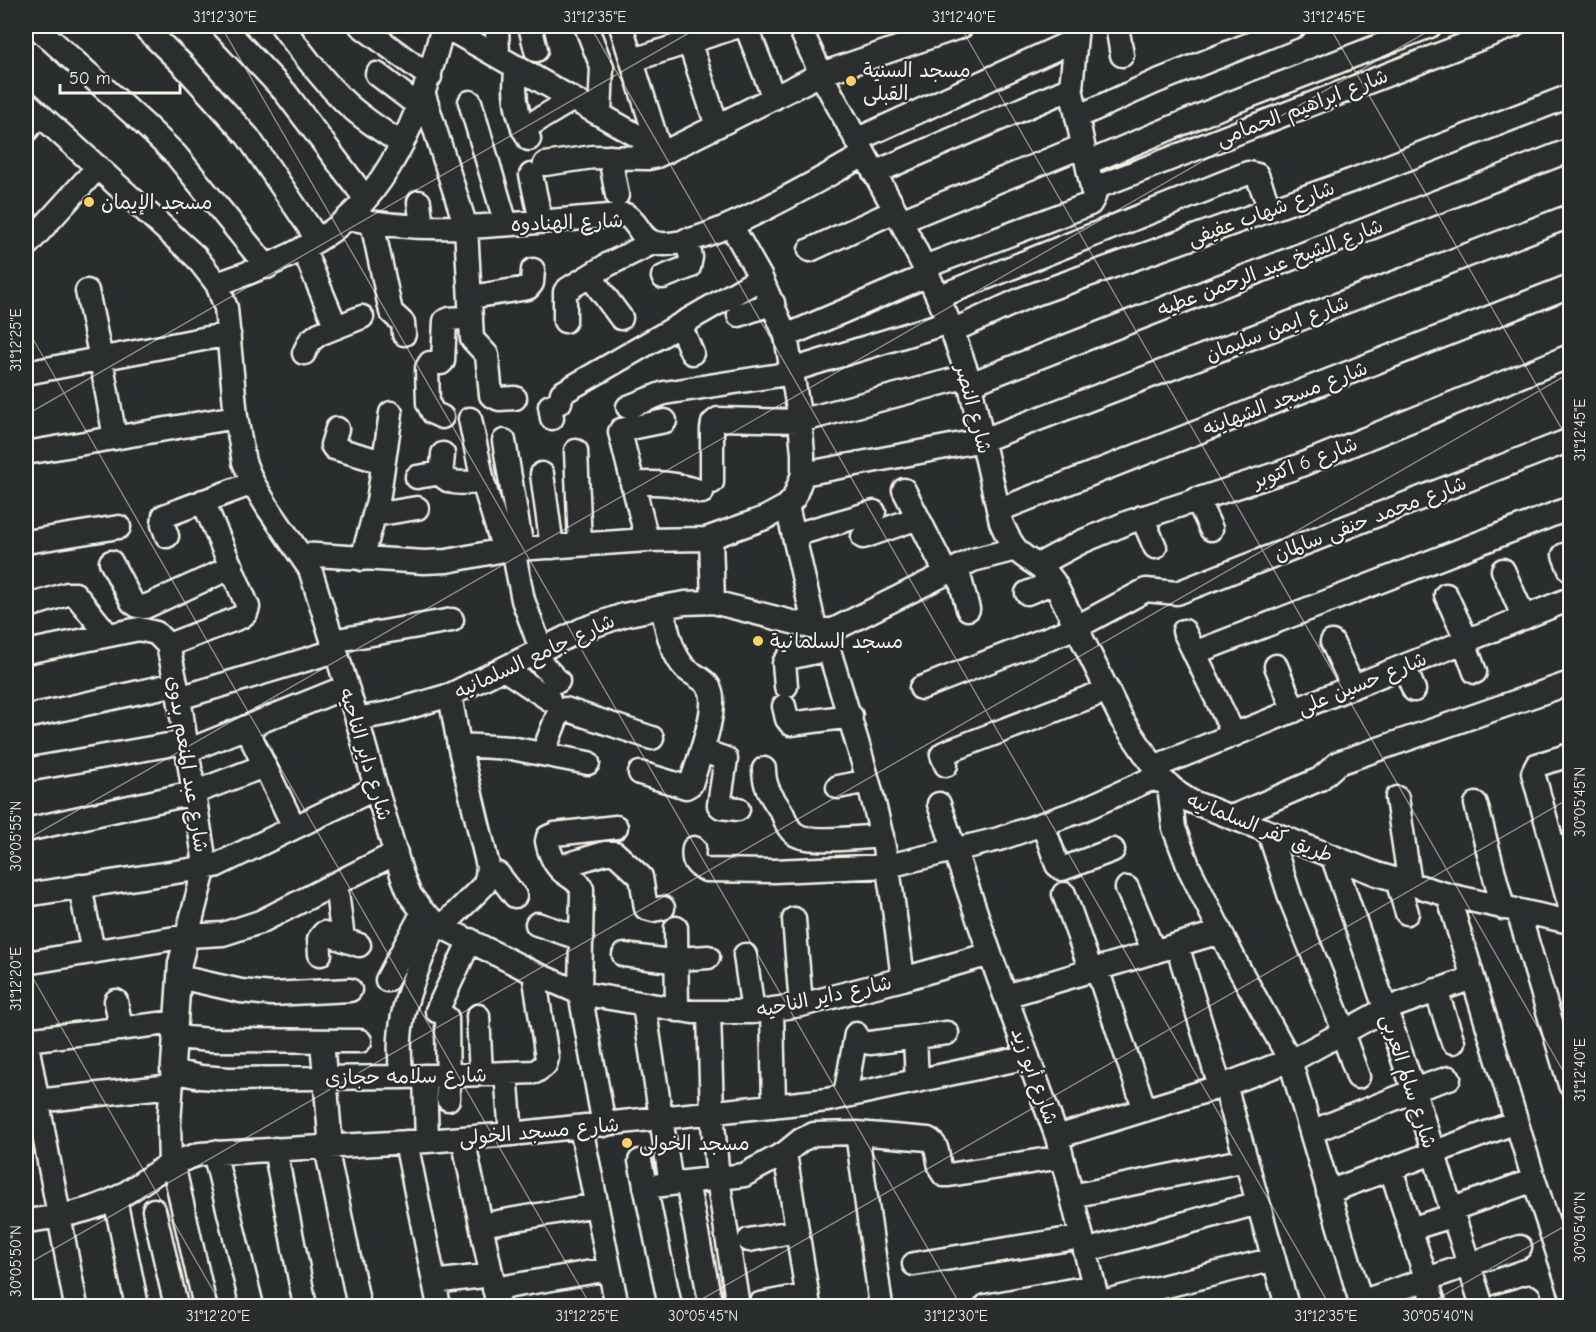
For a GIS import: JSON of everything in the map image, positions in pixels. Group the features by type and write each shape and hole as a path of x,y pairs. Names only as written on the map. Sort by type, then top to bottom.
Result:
{"street":[{"path":"143,26 177,58 249,137 311,244 336,327"},
{"path":"223,26 285,92 366,199"},
{"path":"282,26 321,77 346,102 373,125 402,144"},
{"path":"360,26 424,93 444,180 466,227 472,339 487,355 491,395 499,399 514,398"},
{"path":"218,284 267,267 311,244 348,218 366,199 402,144 424,93 444,26 663,150"},
{"path":"497,26 508,62 515,101 526,134 573,99"},
{"path":"530,26 536,50"},
{"path":"586,26 602,67 600,114"},
{"path":"621,26 663,150"},
{"path":"633,60 687,34 739,26"},
{"path":"746,26 774,98"},
{"name":"شارع النصر","path":"799,26 821,74 926,271 950,326 969,380 1006,533 1016,549 1038,565 1054,582 1127,728 1161,777"},
{"path":"541,221 538,170 577,159 648,158 821,74 962,26"},
{"path":"1117,26 1122,55"},
{"path":"1077,117 1155,82 1295,26"},
{"path":"810,250 898,216 1085,155 1226,105 1430,26"},
{"name":"شارع ابراهيم الحمامى","path":"786,336 926,271 1090,204 1093,195 1513,26"},
{"path":"37,31 144,124 176,155 267,267"},
{"path":"1076,33 1071,88 1093,195"},
{"path":"565,321 566,290 590,276 652,243 667,244 686,240 731,225 864,156 1076,33"},
{"path":"687,34 717,126"},
{"path":"377,74 424,93"},
{"path":"864,156 1071,88"},
{"name":"شارع شهاب عفيفى","path":"628,407 664,393 792,371 950,326 1353,180 1570,96"},
{"path":"470,102 506,224"},
{"name":"شارع داير الناحيه","path":"30,116 98,167 196,257 218,284 226,308 236,417 242,451 253,483 310,569 410,895 434,921 534,973 580,993 676,1010 709,1013 762,1011 801,1005 990,954"},
{"name":"شارع الشيخ عبد الرحمن عطيه","path":"632,484 656,482 707,487 712,429 713,423 718,419 800,421 969,380 1570,150"},
{"path":"610,157 617,195"},
{"path":"28,244 98,167"},
{"path":"938,297 1248,172 1257,175 1270,209"},
{"path":"419,202 422,227"},
{"name":"شارع الهنادوه","path":"348,218 372,223 422,227 466,227 626,215 634,220 643,237 652,243"},
{"name":"شارع ايمن سليمان","path":"803,474 983,440 1570,216"},
{"path":"372,223 391,312 402,322 404,334"},
{"path":"301,554 401,561 447,561 513,549 717,536 777,513 787,506 794,498 803,474 800,421 786,336 761,278 731,225"},
{"path":"663,277 689,267 691,257 686,240"},
{"path":"442,417 433,413 428,403 427,368 430,363 443,361 445,321 471,307 528,288 532,283 533,270"},
{"path":"590,276 621,318"},
{"path":"552,418 550,406 560,402 562,393 761,278"},
{"name":"شارع مسجد الشهاينه","path":"999,510 1570,286"},
{"path":"87,291 115,438"},
{"path":"739,315 773,303"},
{"path":"304,353 310,341 336,327 362,318"},
{"path":"680,325 692,353"},
{"path":"26,373 229,334"},
{"name":"شارع 6 اكتوبر","path":"1038,565 1081,542 1142,517 1291,469 1570,356"},
{"path":"362,559 378,501 391,413"},
{"path":"26,453 236,417"},
{"path":"470,419 483,482 513,549"},
{"path":"647,540 620,432 665,421"},
{"path":"337,429 332,445 334,448 383,462"},
{"name":"شارع محمد حنفى سالمان","path":"921,688 1077,627 1146,590 1169,594 1184,591 1570,440"},
{"path":"504,441 513,549 523,600 537,651 554,690 504,669"},
{"path":"576,452 580,544"},
{"path":"417,477 442,463 446,478 452,482 483,482"},
{"path":"542,474 552,547"},
{"path":"167,536 163,525 164,516 253,483"},
{"path":"904,490 918,518 951,570 968,609"},
{"path":"1197,500 1211,529"},
{"path":"26,652 139,629 156,633 168,645 241,617 246,613 247,601 203,501"},
{"path":"787,506 822,635 850,716 882,836 903,979"},
{"path":"374,515 417,507"},
{"path":"1194,653 1570,508"},
{"path":"794,535 874,512"},
{"path":"1142,517 1155,547"},
{"path":"863,537 918,518"},
{"path":"26,542 119,527"},
{"path":"713,602 717,536"},
{"name":"شارع جامع السلمانيه","path":"357,719 450,695 581,630 624,615 662,607 713,602 822,635 843,627 973,560 1016,549"},
{"path":"111,562 132,602 145,607 232,567"},
{"path":"1503,570 1524,618"},
{"path":"1027,592 1054,582"},
{"path":"26,608 67,594 75,594 108,635"},
{"path":"1446,595 1466,642 1475,672"},
{"name":"شارع حسين على","path":"1161,777 1233,735 1570,599"},
{"path":"640,772 688,786 691,784 703,751 709,723 711,690 680,661 675,652 662,607"},
{"path":"26,717 177,691 334,646 452,620"},
{"path":"1184,630 1233,735"},
{"path":"822,635 784,663 788,723 810,731 850,716"},
{"path":"1332,642 1353,687"},
{"name":"شارع عبد المنعم بدوى","path":"168,645 204,857 180,963 168,1137 172,1165 205,1306"},
{"path":"1276,666 1294,711"},
{"path":"1404,666 1414,690"},
{"path":"1232,817 1320,779 1338,763 1570,683"},
{"path":"26,770 186,747 246,727 346,687"},
{"path":"946,765 942,755 944,753 1108,690"},
{"path":"387,981 434,921 484,885 488,876 488,866 459,745 450,695"},
{"path":"543,753 559,712 566,709 652,738"},
{"path":"246,727 294,828"},
{"path":"459,745 511,748 588,763"},
{"path":"703,751 726,759 719,805 738,808"},
{"path":"1570,755 1537,765 1533,773 1570,907"},
{"path":"26,830 193,793 264,766"},
{"path":"764,769 764,781 768,793 782,812 786,825 800,837 811,840 882,836"},
{"path":"694,849 693,858 697,866 706,870 774,871 888,866 955,851 1043,824 1161,777 1180,848 1220,932 1290,1060 1361,1304 1520,1247"},
{"name":"طريق كفر السلمانيه","path":"1161,777 1190,801 1333,858 1403,883 1570,922"},
{"path":"838,787 868,781"},
{"path":"26,896 215,866 376,788"},
{"path":"1397,798 1407,913"},
{"name":"شارع أبو زيد","path":"939,804 1059,1147 1097,1298"},
{"path":"1476,804 1570,1085"},
{"path":"1043,824 1057,865 1062,869 1113,850"},
{"path":"604,1125 580,993 582,889 577,881 558,867 548,845 548,837 555,834 615,827"},
{"path":"1269,832 1291,900 1343,1032 1358,1077"},
{"path":"558,867 610,852 615,853 640,877 646,908 653,910 663,908"},
{"path":"26,963 242,929 396,853"},
{"name":"شارع سالم العربى","path":"1333,858 1414,1091 1467,1265 1482,1306"},
{"path":"488,876 498,874 515,896"},
{"path":"320,954 321,935 327,933 351,942 336,884"},
{"path":"80,886 93,952"},
{"path":"1127,888 1154,952"},
{"path":"1064,894 1145,1110"},
{"path":"1448,895 1516,1122 1570,1290"},
{"path":"794,920 801,1005"},
{"path":"402,1077 399,1045 402,1013 434,921"},
{"path":"537,924 582,939"},
{"path":"1006,996 1220,932"},
{"path":"448,1098 442,1014 470,940"},
{"path":"1177,945 1246,1160 1287,1306"},
{"path":"624,955 690,948 676,1010"},
{"path":"745,955 762,1011 774,1106"},
{"name":"شارع سلامه حجازى","path":"32,1094 201,1077 229,1079 402,1077 535,1072 546,1065 547,1058 534,973"},
{"path":"179,977 241,991 272,994 350,990"},
{"path":"645,1187 750,1173 785,1153 808,1136 857,1133 932,1141 936,1146 940,1170 944,1175 1059,1147 1145,1110 1222,1086 1290,1060 1386,1009 1472,978"},
{"path":"1436,990 1453,1042"},
{"path":"116,1001 121,1029"},
{"path":"644,1005 661,1119 711,1306"},
{"path":"709,1013 712,1113 718,1179 749,1305 808,1301 785,1153"},
{"path":"478,1016 481,1074"},
{"path":"76,1306 60,1217 32,1094 26,1040 121,1029 175,1030 211,1040 360,1041"},
{"path":"845,1096 863,1039 915,1038 947,1033"},
{"path":"915,1038 917,1081"},
{"path":"322,1041 329,1147 358,1306"},
{"name":"شارع مسجد الخولى","path":"26,1221 60,1217 89,1210 115,1199 172,1165 200,1154 416,1142 580,1128 774,1106 845,1096 1028,1057"},
{"path":"506,1073 511,1134"},
{"path":"425,1076 416,1142 439,1306"},
{"path":"1311,1132 1449,1078"},
{"path":"1328,1192 1516,1122"},
{"path":"580,1128 617,1306"},
{"path":"857,1133 881,1306"},
{"path":"463,1138 494,1290"},
{"path":"274,1149 305,1306"},
{"path":"214,1152 252,1306"},
{"path":"1072,1196 1246,1160"},
{"path":"640,1161 670,1306"},
{"path":"1391,1169 1435,1306"},
{"path":"1410,1229 1534,1180"},
{"path":"115,1199 137,1306"},
{"path":"914,1264 1084,1244 1258,1203"},
{"path":"481,1225 596,1205"},
{"path":"154,1210 176,1306"},
{"path":"749,1240 797,1232"},
{"path":"986,1306 1097,1298 1274,1259"},
{"path":"434,1282 494,1290 609,1269"},
{"path":"1499,1306 1529,1297"}],"place":[{"name":"مسجد السنية القبلى","path":"851,81"},
{"name":"مسجد الإيمان","path":"89,202"},
{"name":"مسجد السلمانية","path":"758,641"},
{"name":"مسجد الخولى","path":"627,1143"}]}
